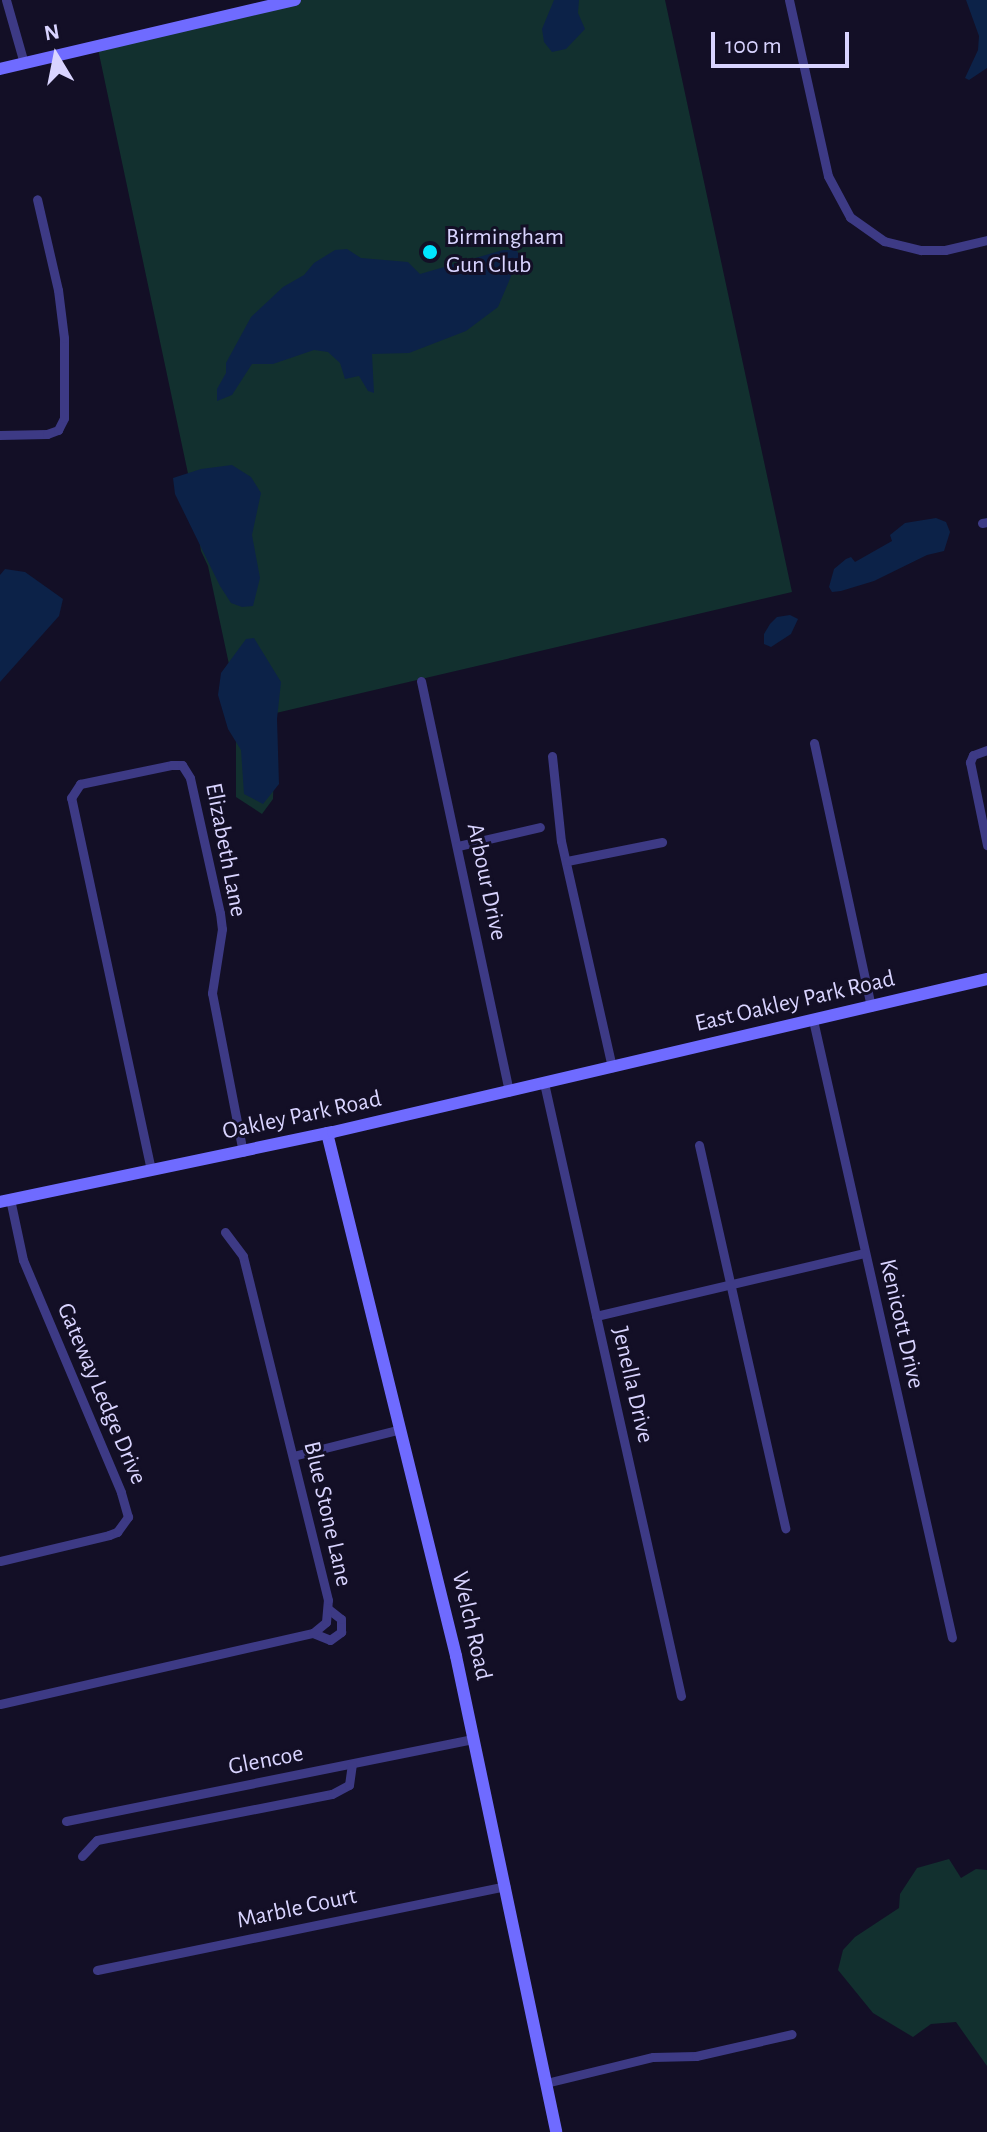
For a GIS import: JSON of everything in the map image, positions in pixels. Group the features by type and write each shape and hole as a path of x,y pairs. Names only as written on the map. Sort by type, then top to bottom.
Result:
{"street":[{"path":"6,0 24,63"},
{"path":"0,69 295,0"},
{"path":"789,0 828,176 850,217 884,241 921,250 945,250 987,240"},
{"path":"0,435 47,434 58,430 64,418 64,338 58,290 37,199"},
{"name":"Arbour Drive","path":"421,681 509,1092"},
{"path":"814,743 871,1007"},
{"path":"987,750 973,755 970,762 987,845"},
{"path":"552,756 567,861 612,1067"},
{"name":"Elizabeth Lane","path":"151,1170 71,804 72,791 80,784 172,765 182,765 188,772 220,913 222,929 212,993 243,1152"},
{"path":"458,846 540,827"},
{"path":"567,861 662,842"},
{"name":"East Oakley Park Road","path":"612,1067 987,979"},
{"name":"Kenicott Drive","path":"813,1020 952,1638"},
{"name":"Oakley Park Road","path":"5,1200 243,1152 612,1067"},
{"name":"Jenella Drive","path":"544,1083 681,1696"},
{"name":"Welch Road","path":"327,1133 401,1429 473,1739 556,2132"},
{"path":"699,1145 785,1528"},
{"name":"Gateway Ledge Drive","path":"0,1561 109,1535 117,1532 128,1517 121,1492 23,1260 5,1200"},
{"name":"Blue Stone Lane","path":"225,1232 243,1256 328,1609 326,1622 313,1633"},
{"path":"596,1316 864,1253"},
{"path":"293,1456 401,1429"},
{"path":"0,1704 313,1633 330,1640 341,1632 341,1619 328,1609"},
{"name":"Glencoe","path":"66,1821 473,1739"},
{"path":"82,1856 97,1840 342,1790 349,1785 352,1764"},
{"name":"Marble Court","path":"97,1970 505,1886"},
{"path":"546,2083 653,2057 696,2056 792,2034"}],"green space":[{"name":"Birmingham Gun Club","path":"301,0 665,0 792,592 276,713 273,799 262,814 236,797 236,732 230,669 208,566 201,551 190,483 98,49"},
{"path":"949,1859 961,1878 976,1869 987,1870 987,2066 956,2022 931,2024 913,2037 873,2013 838,1970 843,1950 855,1937 899,1908 900,1894 917,1868"}],"water":[{"path":"554,0 579,0 578,13 585,29 566,49 552,52 544,42 542,29"},
{"path":"966,0 987,0 987,68 969,80 965,78 978,50 979,36"},
{"path":"347,249 361,258 408,262 420,274 503,250 516,250 520,255 498,307 466,331 409,353 372,354 374,393 368,391 359,376 345,379 340,363 328,352 314,350 273,364 252,364 232,395 217,401 217,389 226,373 226,363 251,317 283,287 304,275 314,263 335,250"},
{"path":"232,465 251,477 261,493 252,535 260,578 253,606 242,607 231,603 175,494 173,478 201,469"},
{"path":"936,518 946,522 950,532 944,551 927,555 874,581 832,592 829,587 834,569 846,559 851,557 855,562 892,541 890,535 905,523"},
{"path":"5,569 25,572 63,599 59,616 0,682 0,575"},
{"path":"790,615 798,619 791,634 771,647 764,644 764,634 770,624 777,617"},
{"path":"254,638 281,682 277,719 279,784 263,804 244,794 241,750 228,729 218,695 221,673 246,639"}],"place":[{"name":"Birmingham Gun Club","path":"430,252"}]}
